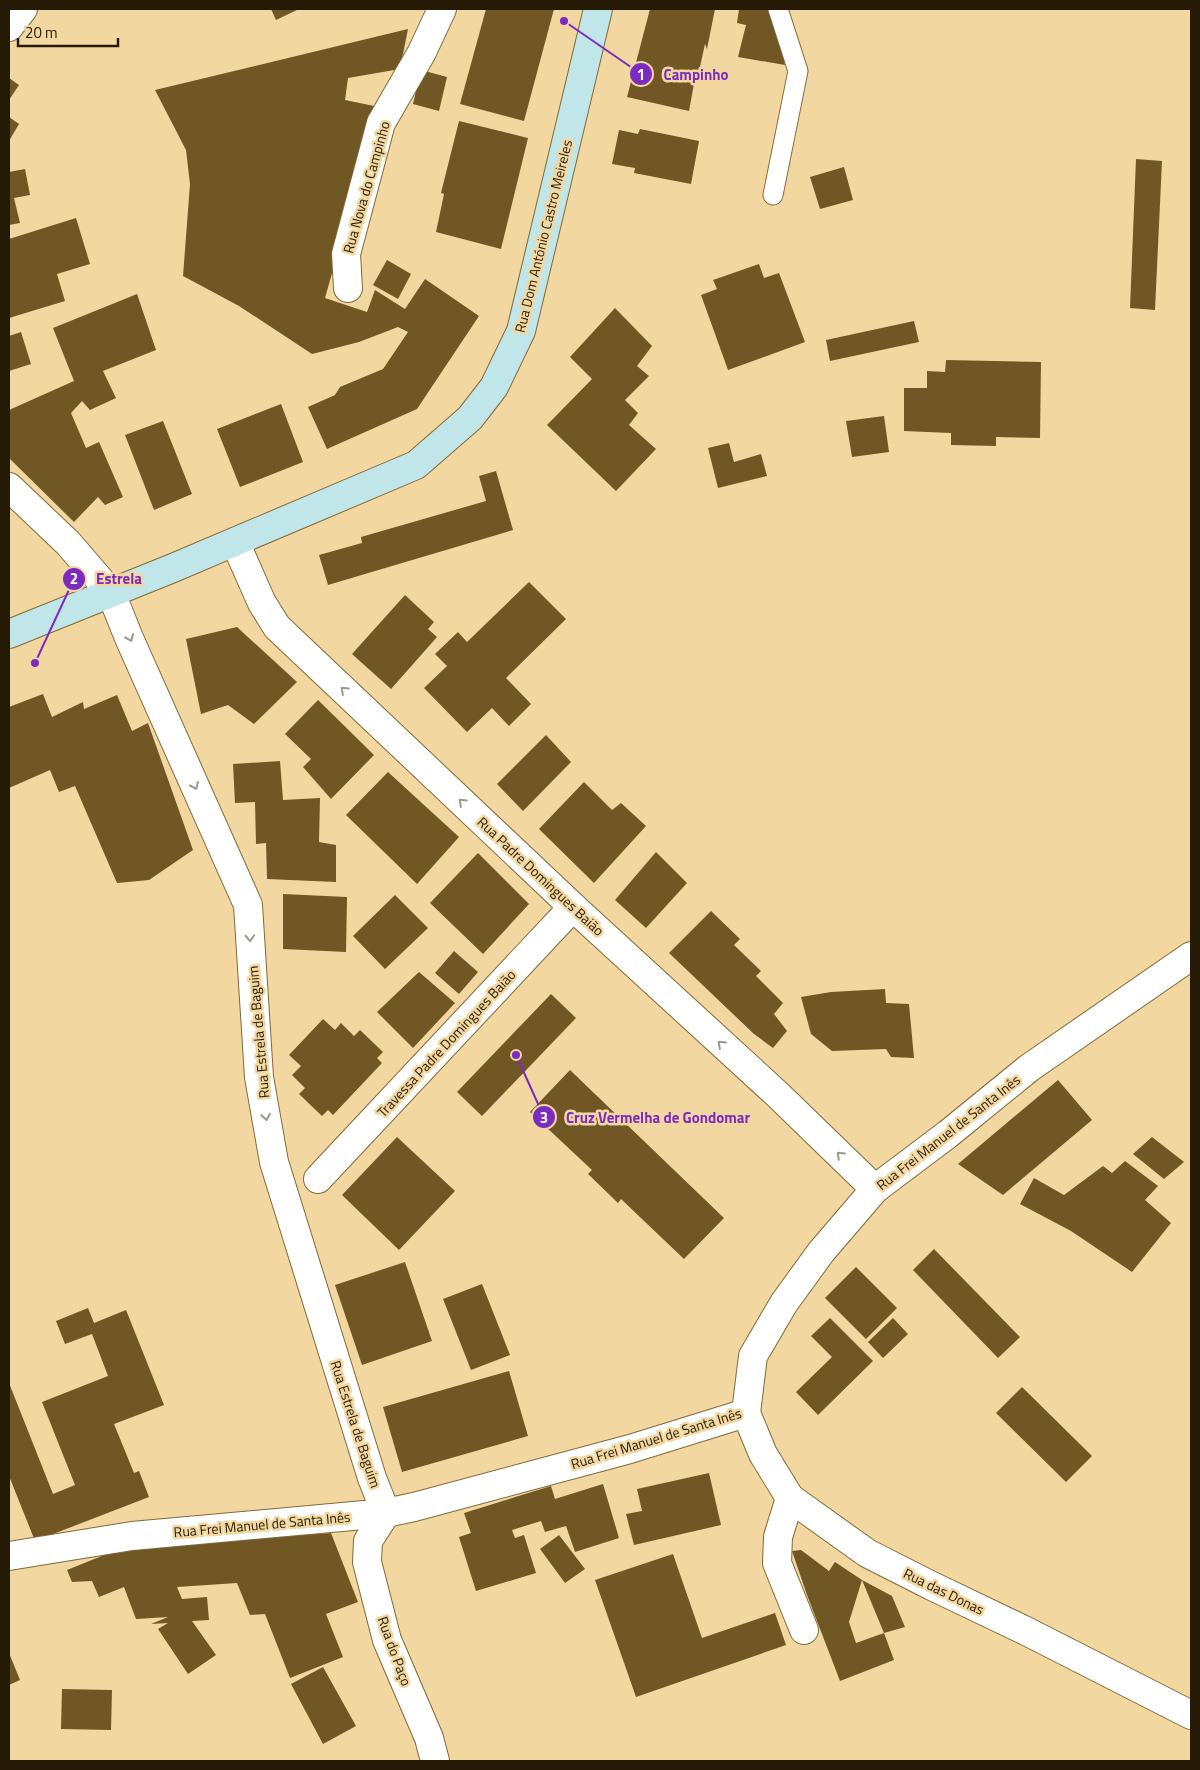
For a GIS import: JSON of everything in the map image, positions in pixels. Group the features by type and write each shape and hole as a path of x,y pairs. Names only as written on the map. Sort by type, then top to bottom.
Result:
{"main road":[{"name":"Rua Dom António Castro Meireles","path":"9,634 173,568 416,465 470,418 494,387 521,331 598,9"}],"street":[{"path":"9,27 23,9"},
{"name":"Rua Nova do Campinho","path":"348,288 346,254 381,123 422,52 442,9"},
{"name":"Rua Estrela de Baguim","path":"9,487 68,543 111,592 133,647 248,905 258,1077 274,1162 372,1478 386,1513"},
{"name":"Rua Padre Domingues Baião","path":"234,542 262,602 278,627 573,907 777,1094 875,1189"},
{"name":"Travessa Padre Domingues Baião","path":"318,1179 573,907"},
{"name":"Rua Frei Manuel de Santa Inês","path":"9,1556 132,1536 386,1513 630,1449 746,1413 753,1356 784,1303 821,1252 875,1189 948,1134 1029,1068 1191,956"},
{"name":"Rua das Donas","path":"746,1413 763,1454 790,1498 867,1553 1191,1715"},
{"path":"790,1498 778,1537 777,1563 804,1630"},
{"name":"Rua do Paço","path":"386,1513 368,1541 367,1562 388,1640 429,1738 436,1761"}],"lane":[{"path":"773,195 798,72 778,9"}],"building":[{"path":"271,9 299,9 276,20"},
{"path":"486,9 554,9 524,121 460,104"},
{"path":"650,9 715,9 707,49 705,44 698,76 696,73 689,111 627,97"},
{"path":"739,9 773,9 785,65 738,57 746,25 737,23"},
{"path":"408,29 400,69 348,78 345,100 379,107 325,298 367,312 375,290 405,309 425,279 479,316 417,409 327,449 308,407 335,395 340,387 383,369 408,332 398,327 359,342 312,354 239,306 183,276 190,184 186,150 155,90"},
{"path":"421,70 447,77 439,111 413,104"},
{"path":"9,78 19,85 9,100"},
{"path":"9,117 19,124 9,141"},
{"path":"459,121 528,138 501,249 436,232 444,194 441,193"},
{"path":"640,129 699,141 691,184 634,173 635,168 612,164 619,130 638,134"},
{"path":"1136,159 1162,161 1155,310 1130,308"},
{"path":"844,167 853,200 820,209 810,177"},
{"path":"25,169 30,195 14,198 20,223 9,225 9,172"},
{"path":"76,218 90,264 57,274 65,301 9,318 9,239"},
{"path":"387,260 411,274 398,299 373,285"},
{"path":"759,264 764,278 779,273 805,342 728,370 701,295 717,289 713,280"},
{"path":"137,294 156,350 103,371 116,398 90,410 82,401 71,413 86,448 99,442 123,497 105,505 98,497 74,522 9,458 9,410 74,381 53,328"},
{"path":"615,308 652,346 637,366 649,376 625,400 638,413 629,425 656,449 616,491 547,425 592,379 570,357"},
{"path":"914,321 919,342 830,361 826,340"},
{"path":"21,332 31,364 9,371 9,336"},
{"path":"946,360 1041,362 1040,438 996,437 996,446 951,445 951,433 904,431 904,388 927,388 927,371 945,372"},
{"path":"281,404 303,462 240,487 217,429"},
{"path":"884,416 889,452 852,457 846,421"},
{"path":"163,421 192,494 154,510 125,435"},
{"path":"729,443 734,462 761,454 767,476 718,488 708,448"},
{"path":"496,471 513,530 328,585 319,555 362,543 361,537 486,501 479,476"},
{"path":"529,582 566,619 506,678 531,704 509,726 492,708 467,732 424,688 447,666 435,654 458,632 467,642"},
{"path":"405,595 434,622 428,629 437,637 391,689 352,654"},
{"path":"237,627 297,682 254,724 228,705 201,714 186,639"},
{"path":"43,694 52,717 83,702 84,709 117,695 132,731 148,723 193,850 149,880 117,883 75,786 59,792 50,770 9,788 9,707"},
{"path":"318,700 374,755 331,799 303,767 311,759 285,734"},
{"path":"546,735 571,762 523,811 497,784"},
{"path":"280,761 283,800 320,798 319,842 336,845 336,882 267,879 266,843 256,844 255,802 235,803 233,764"},
{"path":"388,772 459,837 417,884 346,815"},
{"path":"584,782 612,810 621,803 646,826 594,883 539,829"},
{"path":"656,852 687,883 646,928 615,900"},
{"path":"478,853 529,904 483,954 430,903"},
{"path":"283,894 347,897 346,952 283,949"},
{"path":"395,895 428,928 385,969 353,936"},
{"path":"711,911 740,939 734,945 761,971 756,976 783,1003 774,1014 787,1031 773,1048 754,1034 669,953"},
{"path":"454,951 478,972 459,994 435,973"},
{"path":"419,972 455,1003 413,1048 377,1012"},
{"path":"885,989 886,1003 909,1004 914,1058 891,1057 886,1049 832,1051 811,1034 801,997 831,992"},
{"path":"551,994 576,1018 482,1116 457,1092"},
{"path":"323,1019 335,1030 341,1023 354,1036 360,1030 383,1052 377,1058 382,1063 333,1115 328,1110 322,1116 299,1094 305,1088 292,1075 301,1066 289,1055"},
{"path":"570,1070 724,1218 684,1259 621,1199 618,1203 588,1174 592,1170 530,1112"},
{"path":"1058,1080 1092,1120 1003,1195 958,1164"},
{"path":"397,1137 455,1191 399,1250 342,1195"},
{"path":"1152,1137 1184,1162 1164,1179 1133,1154"},
{"path":"1125,1161 1158,1186 1145,1200 1171,1223 1132,1272 1071,1231 1020,1204 1034,1178 1064,1195 1103,1166 1112,1173"},
{"path":"934,1249 1020,1337 998,1358 913,1270"},
{"path":"405,1262 432,1341 362,1365 335,1285"},
{"path":"856,1267 897,1308 866,1339 825,1298"},
{"path":"482,1284 510,1355 471,1370 443,1299"},
{"path":"88,1308 94,1323 126,1310 164,1405 114,1424 134,1473 139,1471 149,1497 35,1541 9,1476 9,1383 53,1494 75,1485 42,1402 108,1376 92,1334 65,1344 56,1321"},
{"path":"830,1318 873,1361 818,1415 796,1392 832,1357 811,1336"},
{"path":"893,1318 908,1334 883,1358 868,1342"},
{"path":"509,1371 528,1436 402,1472 383,1407"},
{"path":"1022,1387 1092,1456 1066,1482 996,1413"},
{"path":"709,1473 721,1525 634,1545 626,1514 642,1511 637,1489"},
{"path":"603,1484 619,1538 575,1552 566,1526 545,1532 541,1521 512,1530 515,1538 524,1535 536,1573 476,1591 459,1537 471,1533 464,1513 551,1486 555,1499"},
{"path":"331,1533 358,1602 326,1614 343,1657 290,1678 265,1614 250,1615 237,1583 177,1587 182,1599 207,1597 209,1620 192,1621 216,1655 188,1674 158,1629 168,1623 151,1624 168,1617 136,1619 124,1587 99,1597 92,1581 72,1582 67,1570 124,1547"},
{"path":"559,1535 585,1569 565,1583 540,1549"},
{"path":"801,1550 829,1571 835,1562 862,1580 849,1622 856,1643 884,1633 894,1660 840,1681 792,1551"},
{"path":"673,1554 702,1638 775,1613 786,1645 636,1697 595,1580"},
{"path":"862,1580 892,1596 905,1627 884,1633"},
{"path":"9,1653 20,1680 9,1685"},
{"path":"323,1667 356,1726 323,1744 291,1684"},
{"path":"62,1689 112,1690 111,1730 61,1729"}],"place":[{"name":"Campinho","path":"564,21"},
{"name":"Estrela","path":"35,663"},
{"name":"Cruz Vermelha de Gondomar","path":"516,1055"}]}
